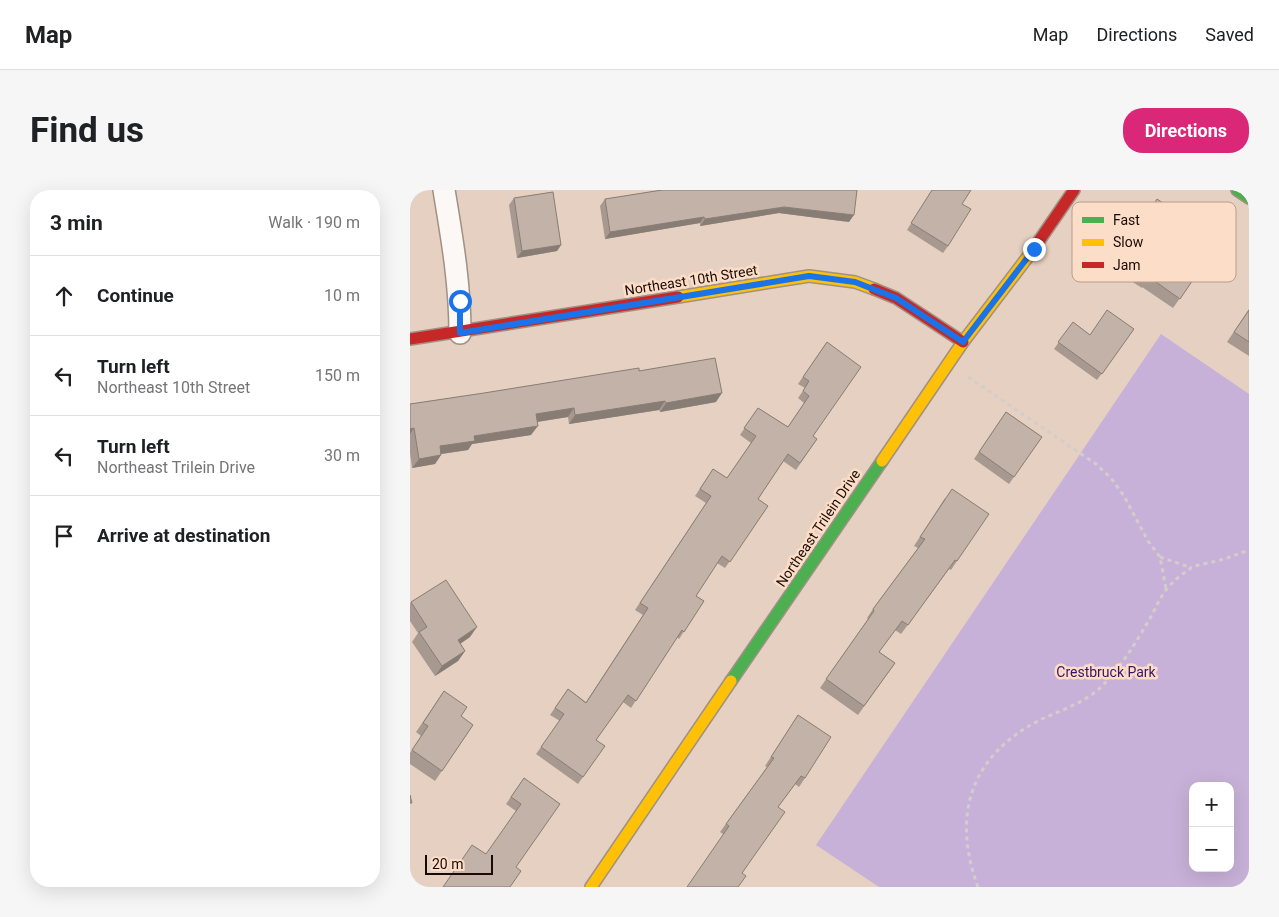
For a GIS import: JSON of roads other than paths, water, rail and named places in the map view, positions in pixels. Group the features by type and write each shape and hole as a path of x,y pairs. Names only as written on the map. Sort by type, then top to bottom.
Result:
{"street":[{"path":"444,190 460,301 460,333"},
{"name":"Northeast Trilein Drive","path":"591,887 963,342 1034,249 1074,190"},
{"path":"1237,190 1249,198"},
{"name":"Northeast 10th Street","path":"410,339 460,333 809,276 855,282 896,298 963,342"}],"park label":[{"name":"Crestbruck Park","path":"1106,672"}]}
